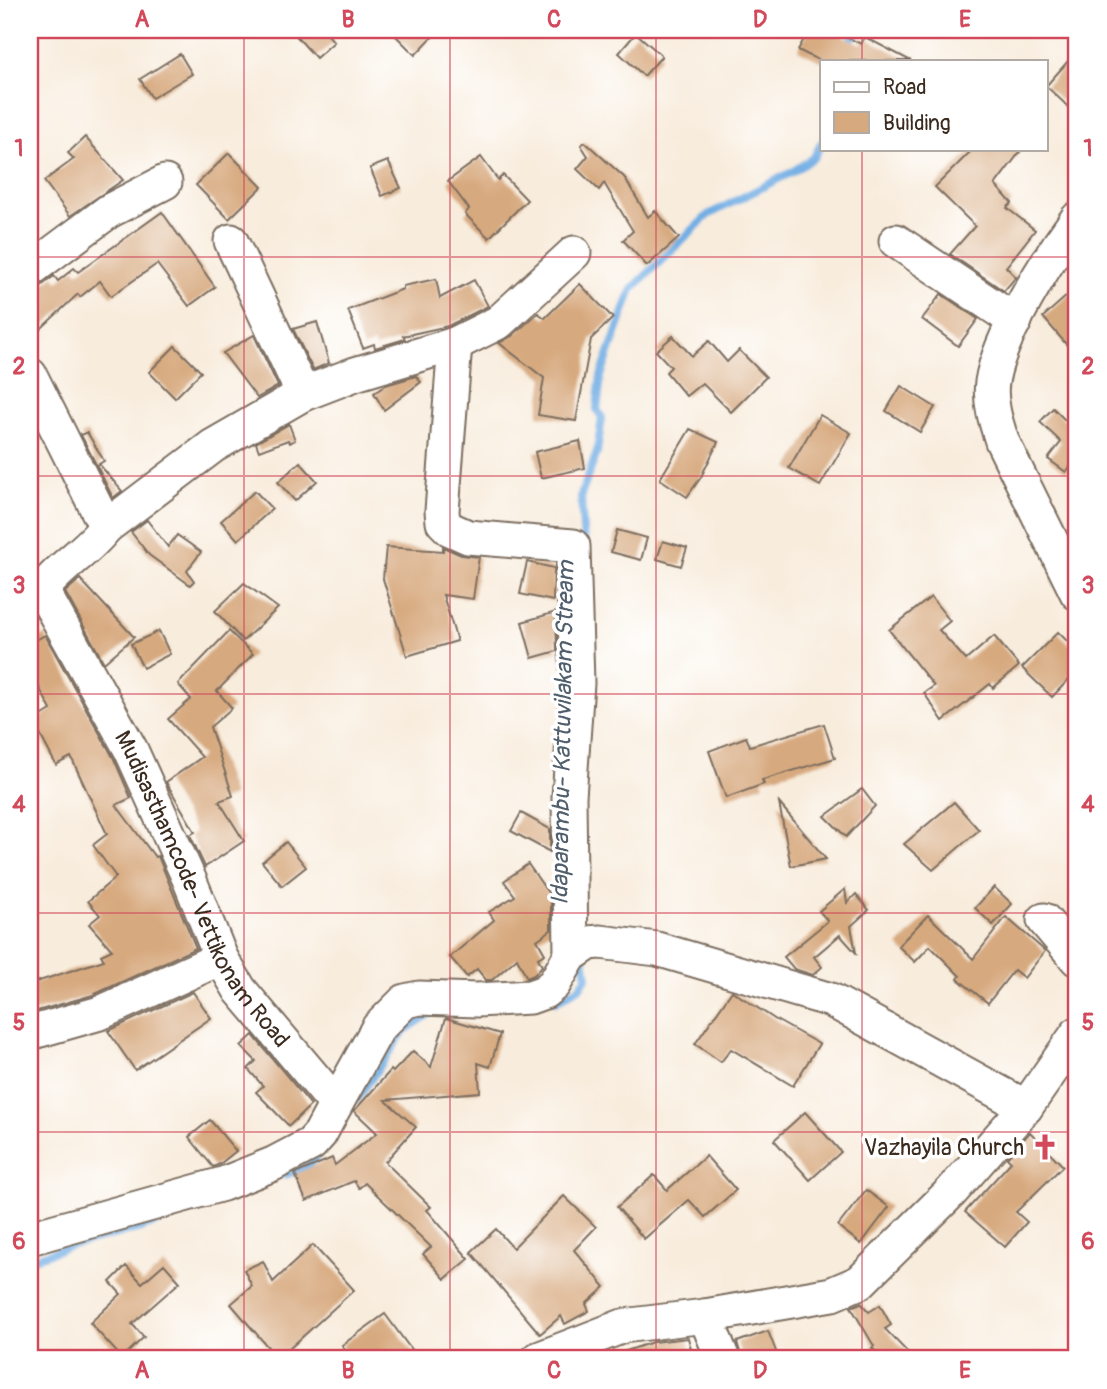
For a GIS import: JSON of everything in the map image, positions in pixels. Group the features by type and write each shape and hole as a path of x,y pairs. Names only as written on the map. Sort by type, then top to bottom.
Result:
{"street":[{"path":"30,270 109,211 165,182"},
{"path":"1077,219 1057,246 1014,321 992,383 994,414 1002,441 1077,593"},
{"path":"896,240 1014,321"},
{"path":"230,241 303,394"},
{"path":"30,375 106,527 213,446 303,394 355,374 455,344 499,322 574,253"},
{"path":"30,1238 223,1184 273,1164 312,1144 378,1028 405,1001 419,998 477,1000 530,997 544,992 554,984 579,950 569,797 577,683 573,546 468,537 450,529 443,522 455,344"},
{"name":"Mudisasthamcode- Vettikonam Road","path":"106,527 94,542 49,580 42,590 131,750 190,881 221,958 240,990 336,1104"},
{"path":"1044,920 1077,959"},
{"path":"579,950 613,943 657,949 831,1000 1026,1107"},
{"path":"30,1033 100,1013 221,958"},
{"path":"538,1359 623,1326 705,1317 832,1294 860,1282 952,1191 1026,1107 1077,1034"},
{"path":"705,1317 723,1359"}],"building":[{"path":"291,30 324,30 334,42 316,58"},
{"path":"390,30 439,30 415,55"},
{"path":"809,30 832,30 861,44 865,37 909,60 820,61 798,50"},
{"path":"636,33 662,56 644,76 619,53"},
{"path":"1077,51 1077,115 1048,88 1048,84"},
{"path":"180,54 192,74 152,98 140,79"},
{"path":"85,137 123,180 70,216 44,181 74,159 68,153"},
{"path":"585,142 624,177 648,217 655,211 679,238 647,266 623,240 633,231 604,183 599,190 577,169 588,156 581,145"},
{"path":"972,150 1021,150 995,185 1012,203 1007,208 1035,230 1006,267 1016,277 1004,291 950,254 975,226 935,187"},
{"path":"229,153 262,187 229,219 196,185"},
{"path":"481,157 498,180 503,175 527,200 489,238 465,214 469,209 448,181"},
{"path":"388,161 401,188 382,196 370,168"},
{"path":"162,212 215,287 189,306 157,264 111,296 100,281 80,297 78,294 30,339 30,289 41,286 54,276 58,281 74,268 78,272"},
{"path":"436,279 440,298 474,280 488,306 448,326 403,336 405,339 375,348 374,344 363,348 348,310 403,289 403,286"},
{"path":"580,284 613,318 591,339 576,421 538,415 544,378 499,343 512,336 538,313 545,318"},
{"path":"1077,287 1077,357 1043,317"},
{"path":"941,294 978,319 958,346 922,319"},
{"path":"317,322 329,363 313,370 293,329"},
{"path":"254,335 278,386 257,398 223,353"},
{"path":"673,336 692,356 709,341 727,362 739,350 766,377 731,412 702,383 686,396 666,372 671,367 656,351"},
{"path":"175,346 201,372 175,398 149,372"},
{"path":"416,376 421,382 384,410 374,393 386,385"},
{"path":"901,386 935,407 920,432 886,411"},
{"path":"1053,408 1067,422 1077,411 1077,457 1066,472 1048,459 1061,442 1040,422"},
{"path":"820,415 851,433 820,486 789,468"},
{"path":"289,424 295,440 259,451 256,443"},
{"path":"690,429 718,442 701,477 687,497 660,479"},
{"path":"87,432 104,461 99,464 122,491 113,498 81,435"},
{"path":"580,441 585,468 541,478 535,452"},
{"path":"300,462 317,481 295,501 278,482"},
{"path":"255,491 272,509 238,540 221,521"},
{"path":"147,520 168,547 177,535 201,552 187,571 194,581 190,585 149,555 131,532"},
{"path":"617,530 647,538 641,560 611,552"},
{"path":"663,541 687,548 681,566 657,559"},
{"path":"386,547 443,551 443,547 461,555 479,557 473,599 443,595 457,641 407,656 383,579"},
{"path":"527,562 554,568 553,601 520,594"},
{"path":"80,579 134,637 104,663 65,592"},
{"path":"244,583 278,608 243,641 215,611"},
{"path":"931,597 950,621 939,630 966,660 994,636 1019,666 993,688 990,684 943,721 924,693 934,686 889,630"},
{"path":"556,612 557,651 532,658 522,622"},
{"path":"159,631 170,654 143,668 131,644"},
{"path":"229,631 253,654 217,691 232,708 210,727 233,796 219,801 244,841 205,867 190,835 195,832 166,782 202,757 168,719 191,699 178,684"},
{"path":"1058,632 1077,651 1077,671 1052,697 1022,668"},
{"path":"45,635 114,759 131,798 116,805 155,857 158,856 196,948 93,995 30,1013 30,984 104,960 101,955 112,950 89,924 100,915 88,901 116,877 93,845 107,834 71,757 56,765 33,721 51,710 30,670 30,643"},
{"path":"824,724 835,758 762,780 764,784 726,798 709,751 746,737 750,746"},
{"path":"862,789 875,806 846,837 825,816"},
{"path":"954,802 979,830 933,870 904,844"},
{"path":"779,803 826,859 791,866"},
{"path":"521,813 550,829 550,852 511,831"},
{"path":"286,842 306,867 282,886 262,862"},
{"path":"528,864 551,897 551,930 537,940 545,954 538,958 542,966 527,978 517,958 492,980 486,980 477,969 467,977 450,957 494,920 489,912 515,896 504,881"},
{"path":"994,887 1012,904 993,925 975,908"},
{"path":"845,889 847,903 856,894 869,910 851,926 856,953 840,935 814,957 822,967 813,975 794,969 784,957 828,921 819,911"},
{"path":"928,915 973,959 1006,917 1045,951 1024,978 1014,970 988,1003 958,979 960,976 930,946 915,962 898,946"},
{"path":"732,991 819,1044 793,1086 731,1049 721,1062 695,1044"},
{"path":"193,992 211,1018 135,1070 108,1031"},
{"path":"446,1018 500,1034 490,1067 478,1063 480,1092 385,1100 416,1127 385,1162 431,1207 427,1210 469,1259 445,1279 423,1254 431,1247 365,1183 359,1188 354,1181 306,1201 295,1174 332,1158 335,1165 377,1133 354,1111 391,1070 393,1072 413,1051 431,1067"},
{"path":"253,1035 311,1105 289,1126 256,1092 263,1086 248,1069 256,1061 241,1046"},
{"path":"805,1112 841,1152 810,1180 774,1140"},
{"path":"210,1120 236,1151 213,1167 189,1137"},
{"path":"1030,1132 1063,1166 1016,1212 1027,1222 1005,1247 965,1212 1011,1162 1007,1158"},
{"path":"706,1156 736,1190 705,1217 689,1200 644,1239 617,1207 654,1175 667,1190"},
{"path":"866,1190 889,1207 861,1244 838,1226"},
{"path":"564,1196 596,1227 574,1250 605,1287 586,1304 589,1311 565,1324 561,1316 540,1334 471,1252 496,1229 513,1248"},
{"path":"313,1245 354,1290 278,1359 231,1304 252,1286 244,1270 263,1261 273,1282"},
{"path":"164,1264 180,1282 132,1324 144,1337 122,1358 90,1323 121,1294 110,1282 126,1266 142,1283"},
{"path":"861,1303 869,1312 880,1305 891,1325 885,1329 914,1359 883,1359 872,1348 874,1346 851,1307"},
{"path":"385,1314 418,1359 350,1359 342,1345"},
{"path":"768,1331 779,1359 742,1359 737,1342"},
{"path":"688,1338 694,1359 612,1359 611,1356 653,1342"}],"waterway":[{"name":"Idaparambu- Kattuvilakam Stream","path":"844,60 855,30"},
{"name":"Idaparambu- Kattuvilakam Stream","path":"584,546 581,495 597,452 602,418 597,409 601,376 632,289 708,215 792,172 814,157 820,146"},
{"name":"Idaparambu- Kattuvilakam Stream","path":"556,1001 579,988 587,977 584,957"},
{"name":"Idaparambu- Kattuvilakam Stream","path":"357,1099 404,1031 435,1010"},
{"name":"Idaparambu- Kattuvilakam Stream","path":"285,1175 304,1168 316,1158"},
{"name":"Idaparambu- Kattuvilakam Stream","path":"30,1260 72,1245 140,1228 194,1209"}],"place":[{"name":"Vazhayila Church","path":"1045,1147"}]}
